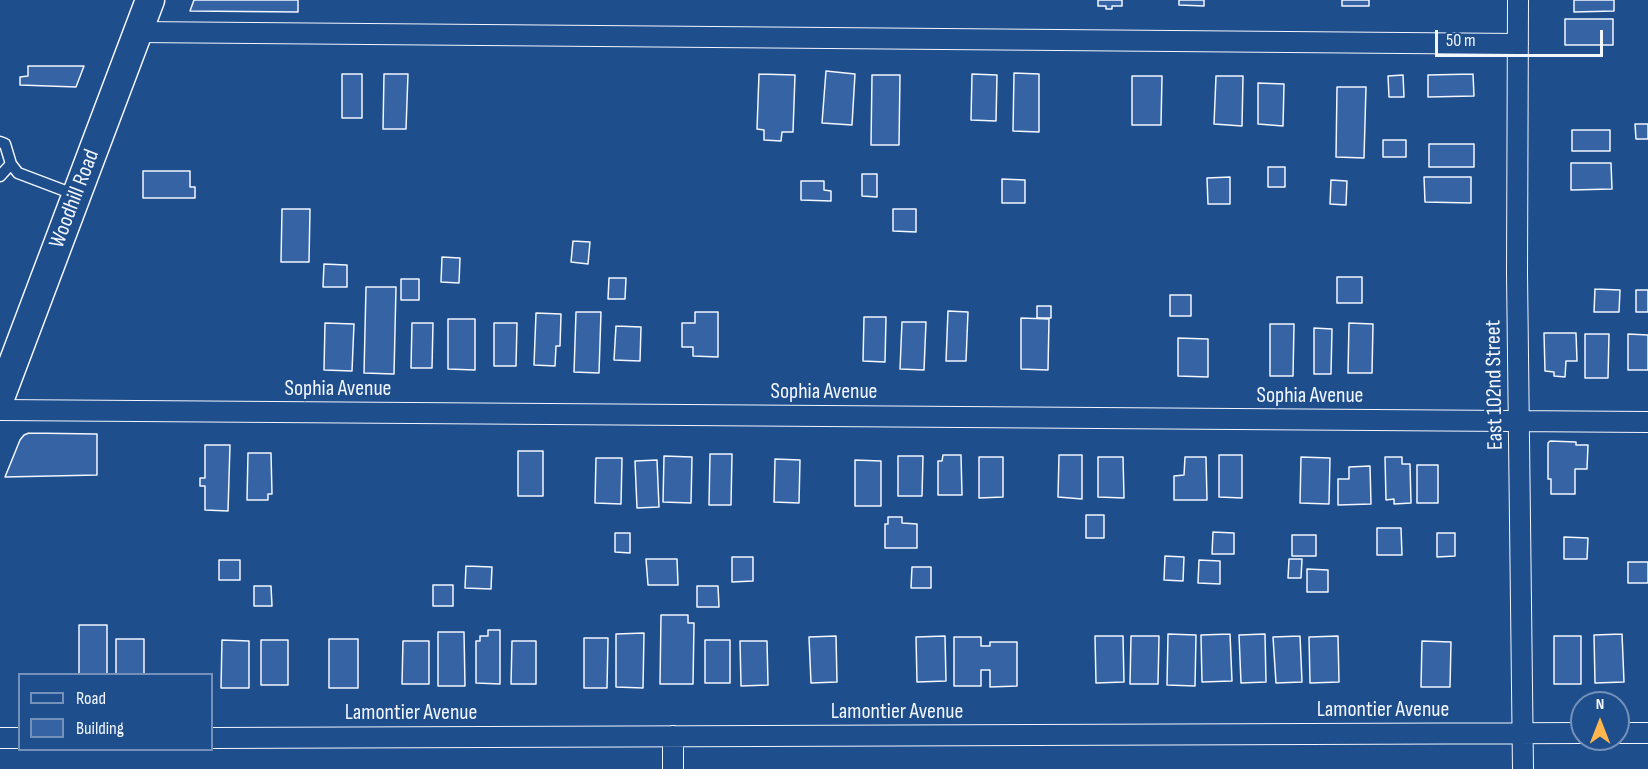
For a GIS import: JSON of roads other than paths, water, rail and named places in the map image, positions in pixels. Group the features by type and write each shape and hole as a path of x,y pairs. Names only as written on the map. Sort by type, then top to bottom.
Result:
{"main road":[{"name":"Woodhill Road","path":"0,398 150,0"}],"street":[{"name":"East 102nd Street","path":"1518,0 1517,273 1523,769"},
{"path":"138,32 1518,44"},
{"name":"Sophia Avenue","path":"0,410 1648,422"},
{"name":"Lamontier Avenue","path":"213,738 1570,733"},
{"path":"1630,733 1648,733"},
{"path":"674,736 674,769"},
{"path":"0,738 18,738"}],"lane":[{"path":"0,142 5,144 11,164 18,173 76,195"},
{"path":"0,176 11,164"}]}
